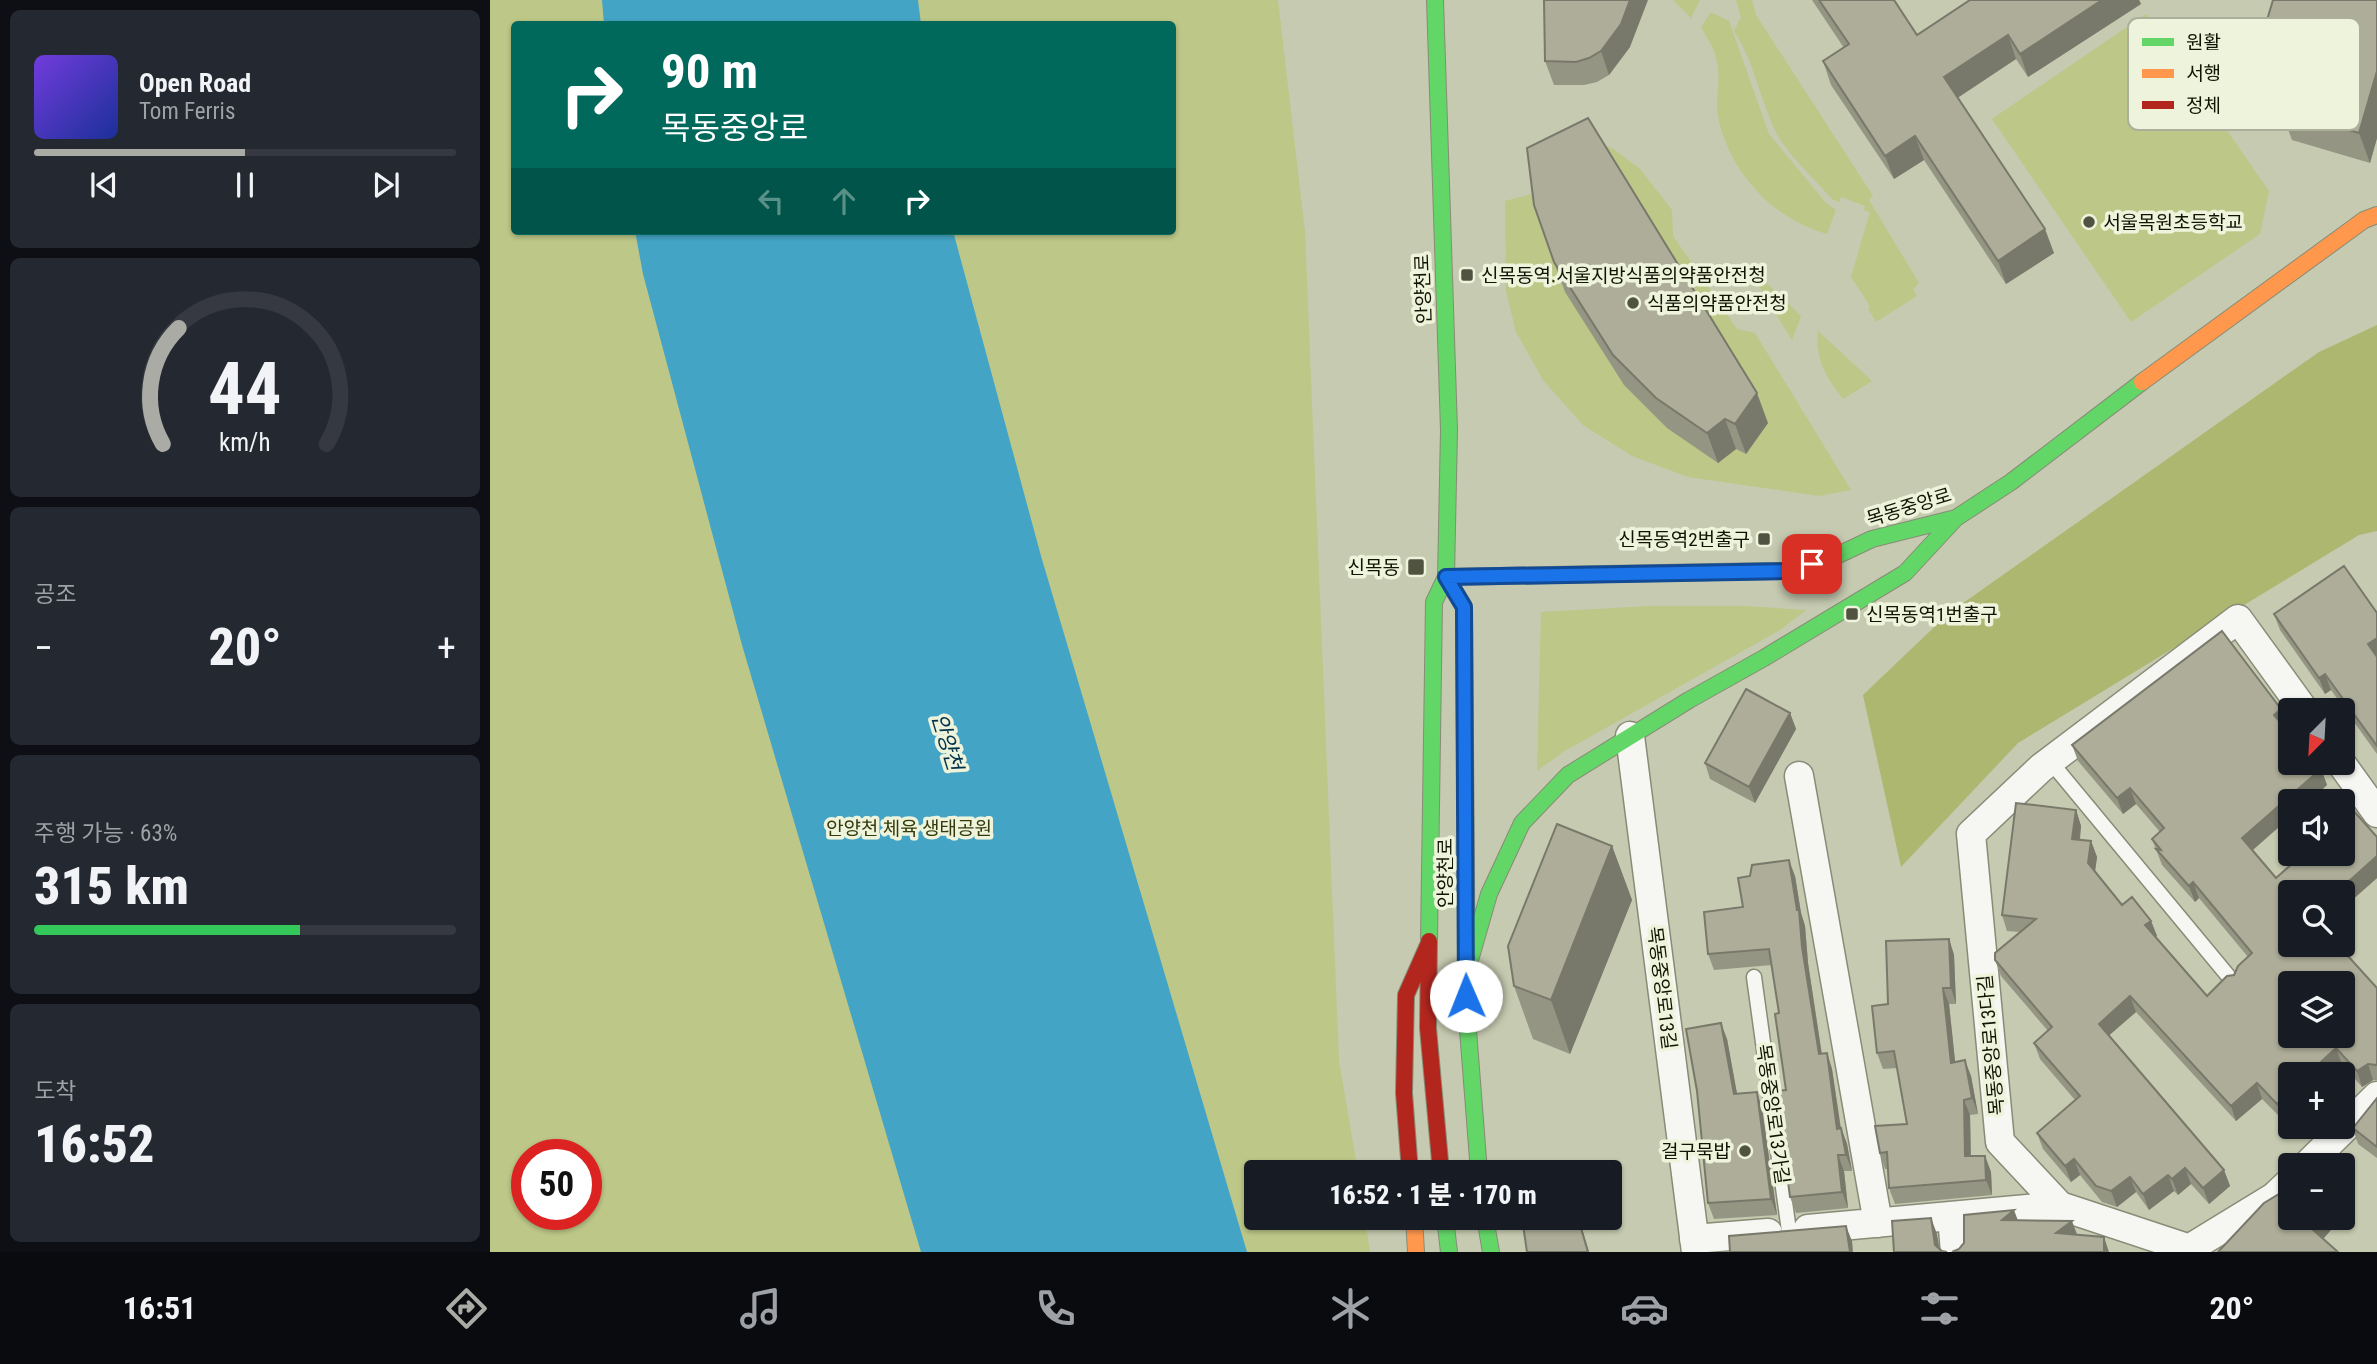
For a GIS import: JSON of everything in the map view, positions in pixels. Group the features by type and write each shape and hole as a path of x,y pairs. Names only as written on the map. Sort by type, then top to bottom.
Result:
{"main road":[{"name":"안양천로","path":"1435,0 1449,430 1446,577 1434,602 1429,943 1428,1028 1440,1160"},
{"name":"목동중앙로","path":"1446,577 1788,571 1836,556 1872,539 1956,518 2011,482 2173,358 2364,220 2377,215"},
{"path":"1466,974 1489,894 1522,823 1568,775 1905,573 1956,518"},
{"name":"안양천로","path":"1446,577 1464,607 1467,1017 1478,1160"},
{"path":"1409,1160 1405,1093 1406,995 1429,943"},
{"path":"1415,1230 1416,1252"},
{"path":"1447,1230 1448,1252"},
{"path":"1487,1230 1491,1252"}],"street":[{"name":"목동중앙로13다길","path":"2187,1251 2060,1206 2000,1142 1971,834 2050,761 2238,619 2295,698"},
{"name":"목동중앙로13길","path":"1630,736 1695,1246 1789,1241 1878,1223 2060,1206"},
{"path":"2350,775 2377,813"},
{"path":"1799,776 1878,1223"},
{"path":"2319,1153 2377,1096"},
{"path":"2187,1251 2278,1193"},
{"path":"1952,1216 1955,1252"}],"lane":[{"path":"2050,761 2234,983"},
{"name":"목동중앙로13가길","path":"1754,977 1789,1241"}],"green space":[{"name":"안양천 체육 생태공원","path":"490,0 1278,0 1305,232 1339,1061 1356,1160 1244,1160 1244,1230 1367,1230 1370,1252 490,1252"},
{"path":"1673,0 1700,0 1691,18"},
{"path":"1736,0 1752,0 1756,15 1873,196 1869,200 1919,283 1913,289 1917,296 1876,322 1868,309 1870,306 1851,277 1870,212 1864,210 1865,206 1841,197 1839,202 1832,199 1781,140 1770,119 1747,55 1734,31 1741,17"},
{"path":"1711,12 1729,21 1769,134 1826,203 1836,210 1827,234 1807,227 1772,205 1756,190 1732,156 1718,116 1716,57 1701,27"},
{"path":"2128,26 2128,130 2227,130 2269,191 2260,234 2131,322 1992,119"},
{"path":"1560,131 1612,148 1640,169 1672,210 1673,236 1737,329 1755,333 1851,490 1819,496 1688,477 1632,456 1583,425 1543,380 1516,332 1506,291 1505,201 1539,192 1555,170"},
{"path":"1761,278 1801,316 1792,340 1757,283"},
{"path":"2377,325 2377,531 2359,535 2018,743 1901,867 1863,695 1949,613 2319,352"},
{"path":"1818,331 1872,381 1843,399 1831,383 1820,359"},
{"path":"1649,606 1745,606 1806,610 1780,630 1563,752 1537,771 1541,612"}],"water":[{"path":"602,0 918,0 921,21 604,21"},
{"name":"안양천","path":"636,235 954,235 1041,556 1247,1252 921,1252 742,645 643,274"}],"building":[{"path":"1544,0 1630,0 1621,24 1601,51 1576,62 1545,61"},
{"path":"1819,0 1894,0 1917,35 1970,0 2102,0 2020,54 2008,35 1944,77 2045,229 1998,261 1915,136 1885,156 1823,61 1849,44"},
{"path":"2273,0 2377,0 2377,71 2360,130 2360,18 2268,18"},
{"name":"식품의약품안전청","path":"1588,118 1757,393 1735,424 1725,419 1707,433 1656,398 1613,355 1554,262 1534,205 1527,148"},
{"path":"2344,566 2377,613 2377,638 2368,644 2377,657 2377,746 2356,717 2356,698 2342,698 2325,674 2319,678 2274,614"},
{"path":"2222,631 2278,705 2278,712 2274,715 2278,719 2278,775 2314,775 2298,789 2278,789 2278,807 2242,838 2276,878 2290,866 2355,866 2355,812 2377,837 2377,856 2350,880 2278,880 2278,957 2349,957 2377,988 2377,1065 2368,1064 2357,1071 2355,1062 2349,1062 2336,1048 2321,1062 2278,1062 2278,1103 2257,1083 2231,1106 2130,996 2099,1024 2224,1170 2203,1188 2185,1168 2172,1179 2168,1175 2143,1194 2130,1177 2111,1191 2096,1186 2074,1159 2065,1166 2037,1133 2080,1096 2034,1043 2052,1027 1995,960 1995,953 2036,919 2002,915 2016,803 2076,810 2072,839 2091,841 2088,863 2122,905 2132,897 2151,921 2145,925 2207,996 2227,976 2234,975 2238,966 2252,953 2193,882 2189,886 2156,849 2161,850 2152,839 2164,828 2130,788 2117,798 2072,745"},
{"path":"1746,689 1790,713 1749,787 1705,763"},
{"path":"1557,824 1612,846 1551,1000 1514,986 1508,946"},
{"path":"1789,860 1799,910 1802,947 1819,1054 1827,1053 1837,1129 1841,1128 1846,1155 1838,1155 1842,1192 1790,1197 1776,1091 1786,1090 1775,1014 1779,1013 1769,949 1708,954 1704,912 1743,907 1738,878 1750,876 1752,865"},
{"path":"1949,939 1951,988 1943,988 1951,1063 1965,1060 1972,1098 1964,1100 1965,1156 1985,1156 1986,1180 1889,1188 1887,1152 1880,1153 1875,1126 1907,1124 1894,1051 1877,1053 1872,1006 1888,1004 1886,941"},
{"path":"1721,1023 1734,1094 1757,1092 1771,1199 1708,1203 1697,1091 1686,1029"},
{"path":"2377,1098 2377,1147 2355,1130 2355,1126"},
{"path":"2278,1195 2278,1230 2313,1230 2338,1252 2218,1252 2264,1203"},
{"path":"2014,1210 2002,1220 2072,1221 2056,1233 2104,1237 2104,1252 1952,1252 1964,1243 1964,1215"},
{"path":"1931,1218 1935,1245 1947,1252 1894,1252 1892,1221"},
{"path":"1846,1226 1850,1252 1730,1252 1729,1236"},
{"path":"1524,1230 1582,1230 1588,1252 1527,1252"}],"traffic: fast":[{"path":"1429,941 1434,602 1446,577 1449,430 1435,0"},
{"path":"1770,571 1788,571 1836,556 1872,539 1956,518 2011,482 2142,382"},
{"path":"1466,974 1489,894 1522,823 1568,775 1689,700 1905,573 1956,518"},
{"path":"1446,577 1464,607 1467,1017 1478,1160"},
{"path":"1446,1230 1449,1252"},
{"path":"1487,1230 1491,1252"}],"traffic: slow":[{"path":"2142,382 2364,220 2377,215"},
{"path":"1446,577 1770,571"},
{"path":"1415,1230 1416,1252"}],"traffic: jam":[{"path":"1429,941 1428,1028 1440,1160"},
{"path":"1409,1160 1404,1093 1406,995 1429,943"}],"place":[{"name":"서울목원초등학교","path":"2089,222"},
{"name":"신목동역.서울지방식품의약품안전청","path":"1467,275"},
{"name":"식품의약품안전청","path":"1633,303"},
{"name":"신목동역2번출구","path":"1764,539"},
{"name":"신목동","path":"1416,567"},
{"name":"신목동역1번출구","path":"1852,614"},
{"name":"걸구묵밥","path":"1745,1151"}],"route":[{"path":"1466,996 1464,607 1446,577 1788,571 1812,564"}]}
